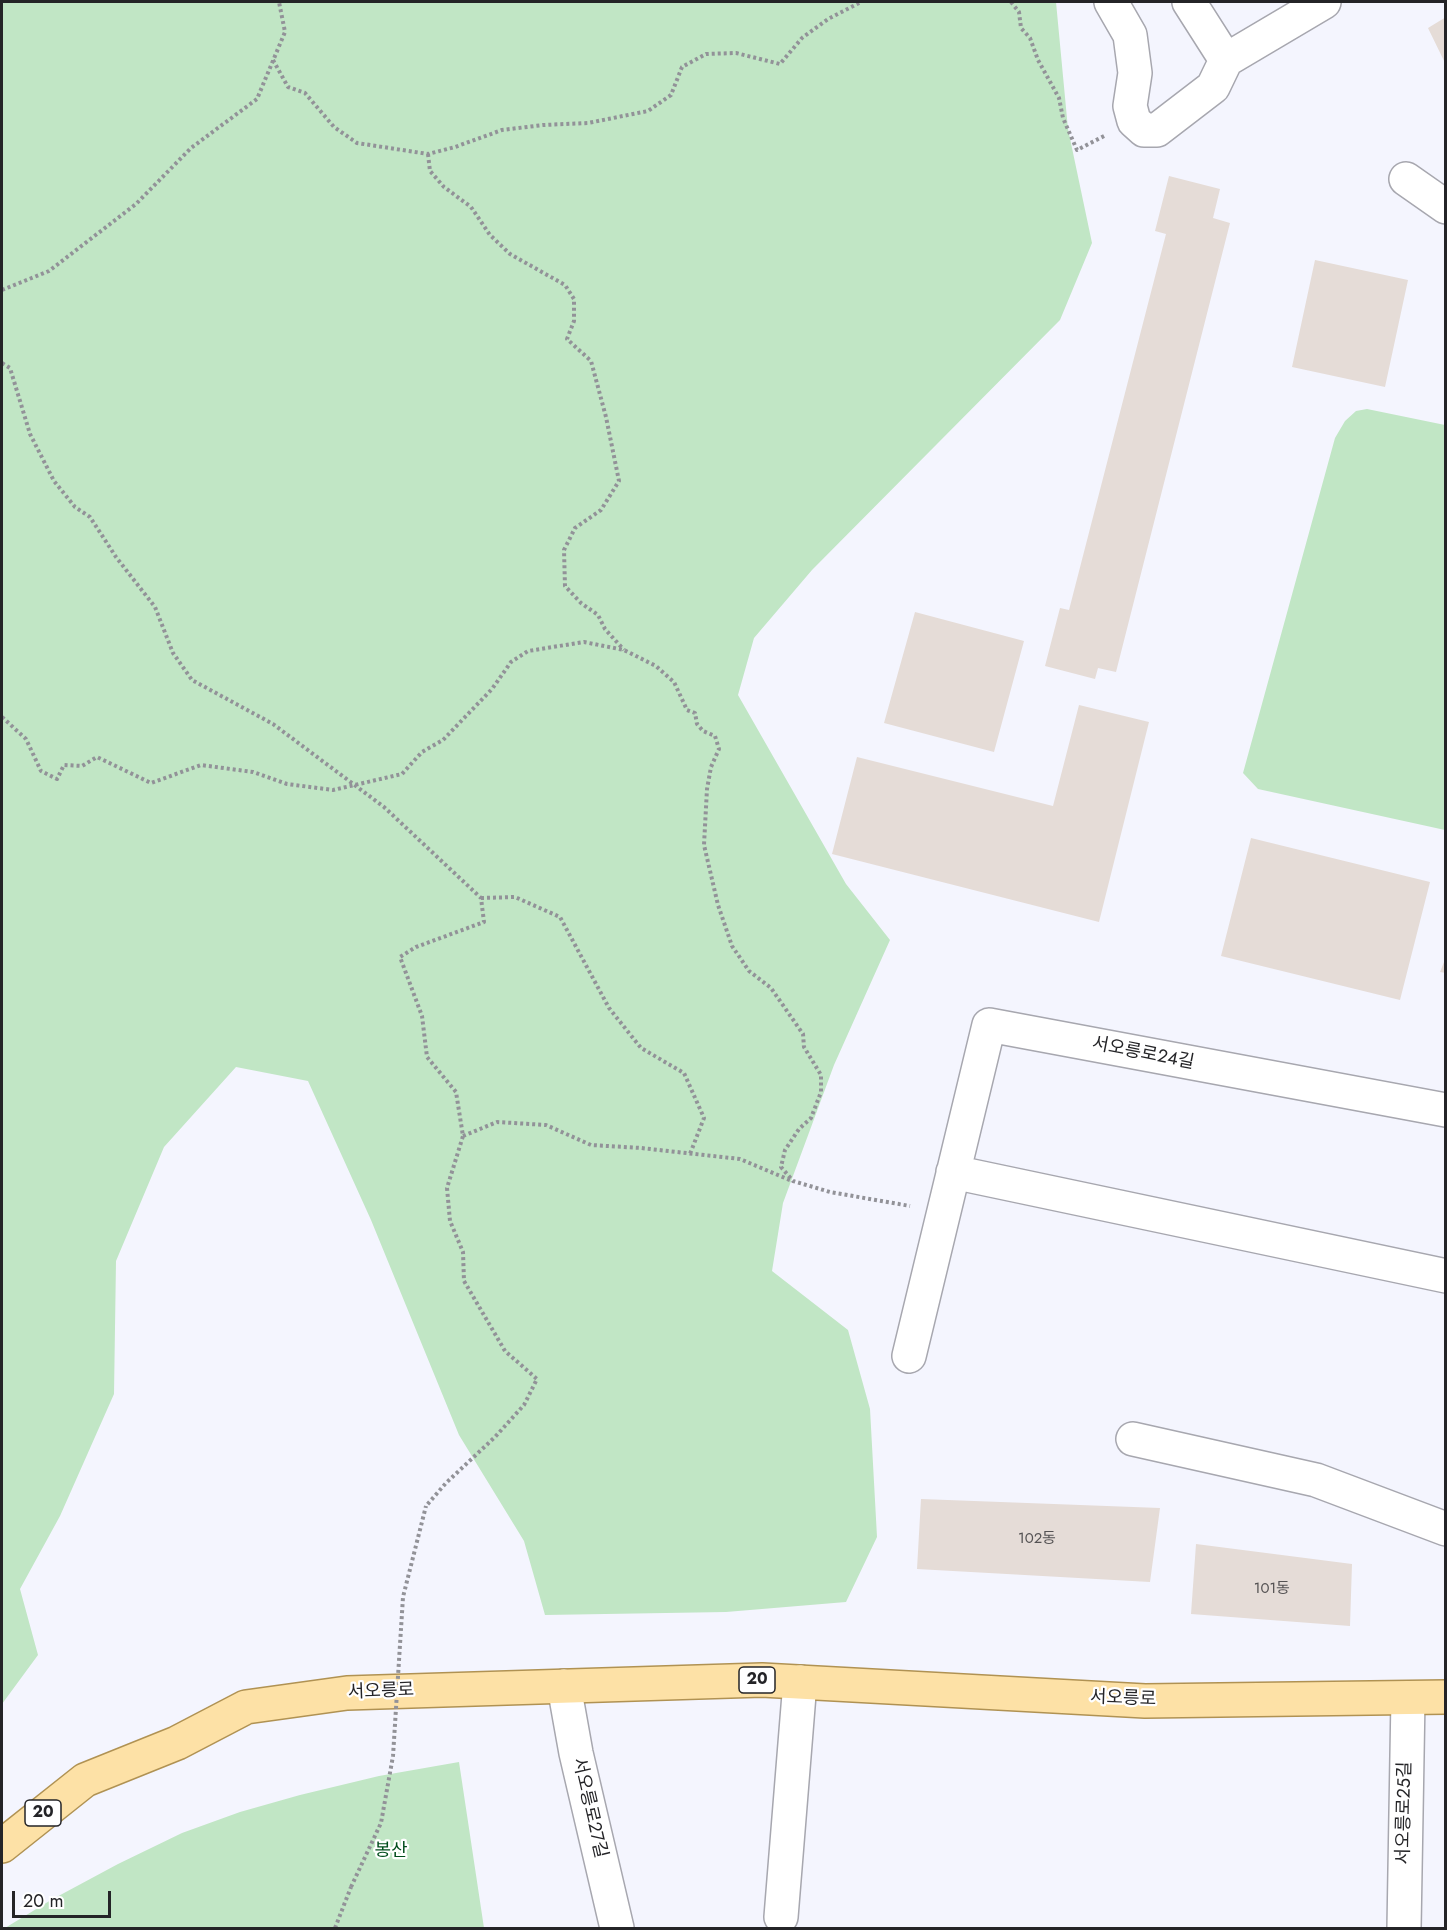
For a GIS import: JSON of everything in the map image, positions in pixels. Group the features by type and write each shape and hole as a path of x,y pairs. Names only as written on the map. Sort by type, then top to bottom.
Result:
{"main road":[{"name":"서오릉로","path":"2,1846 85,1780 177,1743 246,1707 347,1693 762,1680 1145,1701 1446,1697"}],"street":[{"path":"1111,2 1130,35 1135,73 1130,106 1134,121 1144,130 1157,130 1214,87 1226,60 1324,2"},
{"path":"1188,2 1226,60"},
{"path":"1406,179 1446,207"},
{"name":"서오릉로24길","path":"909,1356 989,1025 1446,1110"},
{"path":"954,1172 1446,1276"},
{"path":"1133,1439 1316,1480 1446,1529"},
{"path":"781,1917 800,1682"},
{"name":"서오릉로27길","path":"564,1686 576,1753 617,1929"},
{"name":"서오릉로25길","path":"1404,1929 1408,1698"}],"path":[{"path":"2,290 49,271 136,204 191,148 257,99 285,32 279,2"},
{"path":"273,60 288,87 304,93 334,127 357,143 428,154 502,130 588,123 648,111 670,94 682,67 706,54 736,53 780,64 802,38 828,19 861,2"},
{"path":"1011,2 1019,12 1021,28 1030,38 1038,60 1059,98 1063,118 1077,150 1134,121"},
{"path":"428,154 430,171 444,187 471,207 490,235 510,254 565,285 574,299 574,321 567,339 591,361 606,417 618,481 601,510 575,528 564,550 565,586 581,603 598,615 605,629 624,650"},
{"path":"2,363 10,368 30,434 54,481 75,507 90,518 155,608 173,653 192,680 273,724 384,807 481,898 484,922 400,957 422,1016 427,1057 456,1092 463,1136 447,1188 450,1221 464,1252 464,1281 505,1351 537,1379 524,1405 426,1506 403,1597 393,1756 381,1823 351,1887 335,1929"},
{"path":"2,717 26,739 41,771 57,779 64,765 82,766 96,757 151,783 201,765 252,772 287,784 333,790 402,774 422,752 443,740 492,689 511,662 528,651 584,642 624,650 656,666 674,682 687,710 695,713 697,724 703,731 715,736 719,749 711,767 707,789 704,845 718,905 732,946 749,971 771,988 803,1035 804,1047 821,1075 821,1092 811,1118 799,1129 785,1150 782,1167 793,1181"},
{"path":"481,898 515,897 560,917 609,1008 641,1048 684,1073 704,1118 690,1154"},
{"path":"463,1136 497,1122 546,1125 591,1145 740,1159 793,1181 830,1192 944,1211"}],"green space":[{"path":"2,2 1056,2 1068,129 1092,243 1060,320 812,570 754,638 738,695 846,884 890,940 834,1065 783,1203 772,1271 848,1330 870,1409 877,1537 846,1602 726,1612 545,1615 524,1541 459,1435 371,1220 308,1081 236,1067 164,1147 116,1261 114,1394 60,1516 20,1589 38,1655 2,1704"},
{"path":"1367,409 1445,425 1445,830 1258,789 1243,773 1335,438 1345,421 1356,411"},
{"name":"봉산","path":"459,1762 484,1928 5,1928 118,1864 182,1833 240,1812 300,1795 379,1776"}],"building":[{"path":"1446,17 1446,65 1428,28"},
{"path":"1169,176 1220,189 1213,218 1230,223 1116,672 1098,668 1095,679 1045,666 1060,608 1069,610 1166,234 1155,231"},
{"path":"1315,260 1408,280 1385,387 1292,367"},
{"path":"915,612 1024,641 994,752 884,723"},
{"path":"1079,705 1149,722 1099,922 832,854 857,757 1053,806"},
{"path":"1251,838 1430,882 1400,1000 1221,956"},
{"path":"1446,957 1446,973 1440,972"},
{"path":"921,1499 1160,1508 1150,1582 917,1569"},
{"path":"1196,1544 1352,1564 1350,1626 1191,1614"}]}
